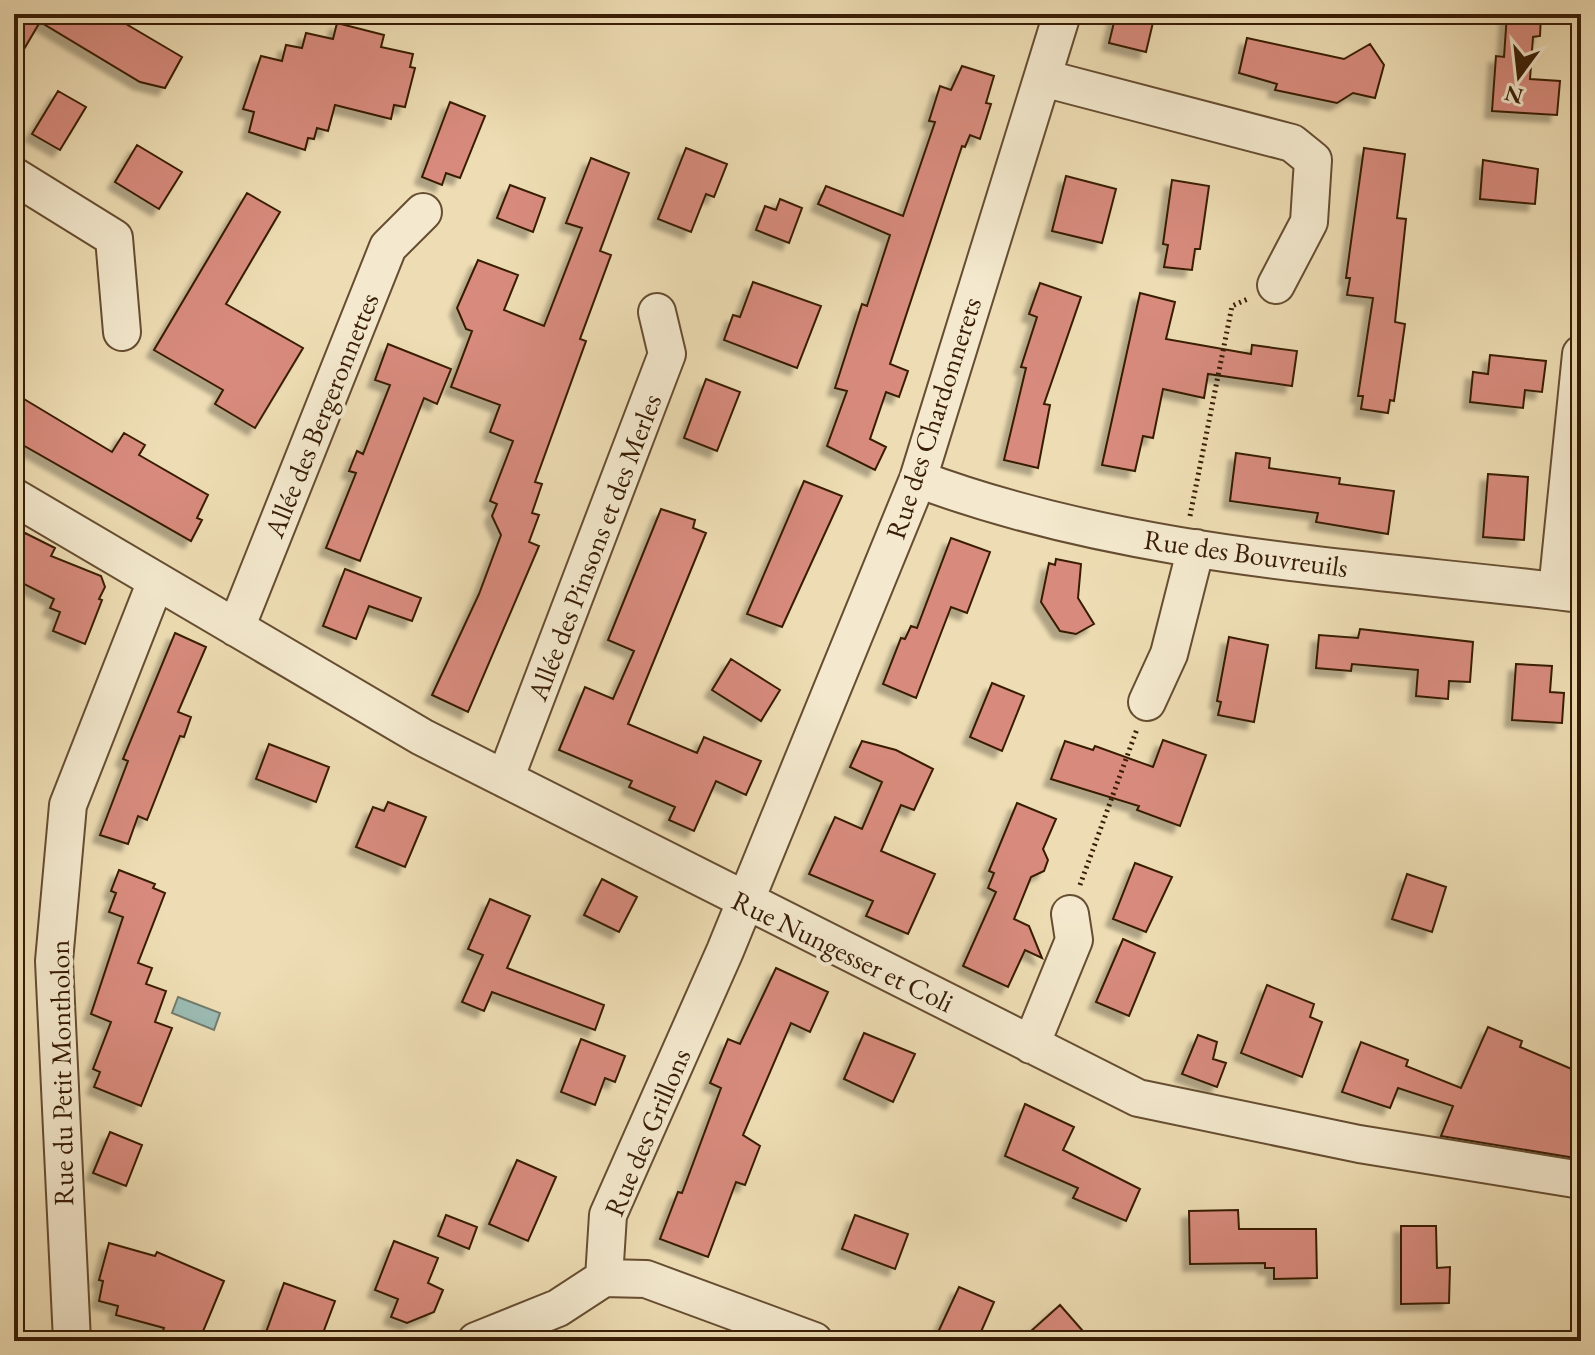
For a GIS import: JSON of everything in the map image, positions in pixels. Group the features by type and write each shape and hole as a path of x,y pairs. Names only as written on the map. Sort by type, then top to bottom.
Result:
{"street":[{"name":"Rue des Chardonnerets","path":"745,902 918,479 1062,14"},
{"path":"1043,78 1292,143 1313,160 1309,222 1276,285"},
{"path":"14,176 114,238 122,332"},
{"name":"Allée des Bergeronnettes","path":"236,628 388,247 423,212"},
{"name":"Allée des Pinsons et des Merles","path":"505,779 667,354 657,312"},
{"path":"1569,592 1581,354"},
{"name":"Rue des Bouvreuils","path":"918,479 981,502 1190,547 1277,561 1569,592"},
{"name":"Rue Nungesser et Coli","path":"14,497 422,737 1138,1098 1359,1144 1581,1180"},
{"path":"1147,702 1169,654 1190,547"},
{"name":"Rue du Petit Montholon","path":"72,1341 54,961 68,805 156,581"},
{"name":"Rue des Grillons","path":"604,1278 608,1215 745,902"},
{"path":"1031,1045 1074,940 1070,914"},
{"path":"476,1341 558,1308 604,1278 646,1279 814,1341"}],"path":[{"path":"1190,547 1232,306 1276,285"},
{"path":"1070,914 1147,702"}],"water":[{"path":"178,997 220,1013 214,1030 172,1013"}],"building":[{"path":"14,14 109,14 182,57 165,88 140,82 40,22 14,66"},
{"path":"1116,14 1155,14 1146,52 1109,43"},
{"path":"1507,14 1541,14 1540,36 1533,37 1530,79 1560,81 1557,115 1492,111 1496,56 1504,57"},
{"path":"337,23 384,35 381,47 413,54 410,67 415,68 405,107 394,105 391,119 335,105 328,131 317,128 314,139 308,138 305,150 249,132 254,112 243,109 261,56 282,61 286,45 302,48 306,33 333,39"},
{"path":"1247,38 1344,59 1370,44 1384,65 1375,98 1353,93 1337,103 1275,90 1277,84 1239,73"},
{"path":"962,66 994,76 986,103 991,104 980,139 970,135 965,147 962,146 890,364 908,371 899,397 886,392 870,439 886,447 875,470 827,446 847,391 835,388 862,304 867,306 890,235 818,204 826,186 903,216 935,122 929,121 940,86 951,90"},
{"path":"58,91 86,107 60,150 32,134"},
{"path":"450,102 485,116 460,178 446,173 442,185 422,177"},
{"path":"137,145 182,172 159,209 115,182"},
{"path":"686,148 727,164 714,197 706,194 691,232 658,219"},
{"path":"1364,148 1405,154 1397,218 1406,219 1395,322 1405,324 1394,401 1390,400 1388,413 1361,409 1363,396 1358,396 1373,298 1347,295 1350,278 1346,278"},
{"path":"591,158 629,173 600,251 611,255 580,339 586,341 535,482 542,484 532,513 539,515 529,542 539,546 468,712 432,695 479,594 501,535 492,516 497,504 490,501 513,441 490,432 500,405 451,387 472,331 466,329 457,308 478,260 518,275 504,310 544,326 582,228 566,223"},
{"path":"1483,160 1538,169 1535,204 1480,199"},
{"path":"1066,176 1116,189 1102,243 1052,231"},
{"path":"1172,180 1209,186 1200,249 1195,249 1192,270 1164,267 1168,245 1163,244"},
{"path":"510,185 545,198 533,232 497,218"},
{"path":"247,193 280,212 226,304 303,348 255,428 215,404 223,390 154,350"},
{"path":"780,199 802,208 789,243 756,230 765,206 776,210"},
{"path":"753,282 821,306 797,368 724,340 733,315 740,317"},
{"path":"1040,283 1081,297 1044,404 1050,405 1038,468 1004,460 1026,368 1021,367 1037,317 1029,314"},
{"path":"1140,293 1175,302 1166,339 1251,354 1252,345 1297,351 1292,386 1208,374 1204,398 1163,389 1153,438 1143,436 1135,471 1102,465"},
{"path":"388,344 451,369 437,404 424,398 360,561 326,548 356,473 349,471 357,451 363,454 390,385 375,380"},
{"path":"1490,355 1546,361 1542,392 1525,390 1523,408 1470,402 1473,372 1488,374"},
{"path":"706,379 740,392 717,451 684,438"},
{"path":"14,393 112,452 124,433 145,445 139,455 208,495 197,518 202,520 191,541 14,440"},
{"path":"1236,453 1270,458 1269,468 1340,478 1339,484 1394,491 1388,534 1316,522 1318,513 1230,501"},
{"path":"1488,474 1528,477 1524,540 1483,537"},
{"path":"804,481 842,496 782,627 747,614"},
{"path":"661,509 695,520 693,528 706,533 628,724 697,753 704,737 761,761 746,795 716,781 694,831 669,820 675,807 629,787 632,781 559,750 585,687 613,699 634,651 608,640"},
{"path":"25,533 55,548 51,556 101,576 105,587 99,599 102,600 85,644 53,631 60,612 50,608 54,599 14,579 14,556"},
{"path":"951,538 990,552 967,613 951,607 916,698 883,684 901,638 905,639 911,626 917,628"},
{"path":"1056,559 1081,564 1078,598 1094,624 1076,634 1060,631 1041,602 1049,563 1055,565"},
{"path":"345,569 421,598 412,621 369,606 356,639 323,626"},
{"path":"1360,629 1473,642 1470,682 1449,681 1448,699 1416,696 1418,670 1352,664 1351,671 1316,668 1319,635 1358,638"},
{"path":"175,633 206,647 178,712 191,717 184,737 180,736 147,820 138,816 128,844 100,835 128,761 123,759"},
{"path":"1229,637 1268,645 1254,722 1218,715 1221,702 1217,701"},
{"path":"731,659 780,690 761,721 712,690"},
{"path":"1516,664 1552,666 1550,692 1564,693 1562,723 1512,720"},
{"path":"992,683 1024,696 1002,751 970,737"},
{"path":"1163,740 1206,755 1180,826 1137,810 1139,806 1051,779 1065,741 1093,750 1095,746 1153,767"},
{"path":"862,741 896,750 933,769 914,810 901,805 881,851 935,874 908,934 866,916 873,901 809,874 835,817 862,829 882,782 850,767"},
{"path":"269,744 329,767 316,802 256,779"},
{"path":"388,802 426,817 405,867 356,847 373,807 384,811"},
{"path":"1017,803 1056,819 1043,849 1048,860 1044,871 1031,877 1014,919 1029,926 1042,958 1025,950 1008,987 963,966 996,892 988,888 994,873 989,871"},
{"path":"1135,863 1172,877 1146,932 1113,919"},
{"path":"119,870 155,884 153,888 165,893 138,963 152,968 146,984 166,991 155,1022 172,1028 141,1106 94,1087 100,1072 93,1069 111,1022 91,1014 123,917 109,912 116,893 111,891"},
{"path":"1407,874 1446,887 1432,932 1392,919"},
{"path":"602,879 637,897 619,932 584,915"},
{"path":"490,899 530,916 507,968 604,1005 595,1030 492,992 484,1011 462,1002 483,955 468,949"},
{"path":"1123,939 1155,953 1129,1016 1096,1002"},
{"path":"776,968 828,992 810,1032 791,1023 743,1135 760,1146 745,1185 736,1182 708,1257 660,1239 678,1192 682,1193 721,1088 710,1083 728,1039 740,1044"},
{"path":"1267,985 1314,1004 1310,1017 1322,1022 1302,1077 1241,1053"},
{"path":"1488,1027 1522,1041 1520,1047 1581,1073 1581,1159 1441,1136 1453,1106 1398,1088 1390,1108 1342,1092 1361,1042 1408,1060 1406,1066 1461,1088"},
{"path":"864,1033 915,1054 893,1102 844,1079"},
{"path":"1198,1035 1217,1042 1213,1059 1226,1063 1217,1087 1182,1074"},
{"path":"581,1039 625,1056 615,1082 605,1078 595,1105 561,1092"},
{"path":"1025,1104 1074,1127 1063,1150 1140,1189 1126,1221 1073,1198 1078,1188 1005,1156"},
{"path":"110,1132 142,1145 126,1186 93,1173"},
{"path":"517,1160 556,1177 528,1241 489,1224"},
{"path":"1238,1210 1239,1229 1316,1229 1317,1278 1274,1279 1274,1268 1265,1268 1265,1263 1190,1264 1189,1211"},
{"path":"446,1215 477,1227 469,1249 438,1236"},
{"path":"855,1215 908,1234 895,1269 842,1249"},
{"path":"1401,1226 1436,1226 1437,1268 1450,1267 1449,1303 1401,1304"},
{"path":"394,1241 438,1258 428,1283 443,1290 434,1312 407,1323 391,1317 398,1299 375,1290"},
{"path":"109,1243 155,1256 157,1252 224,1281 199,1341 159,1341 164,1328 116,1315 118,1306 99,1301 103,1281 99,1280"},
{"path":"284,1283 335,1301 320,1341 280,1341 265,1335"},
{"path":"959,1287 994,1302 977,1341 934,1341"},
{"path":"1060,1305 1082,1330 1071,1341 1020,1341"}]}
